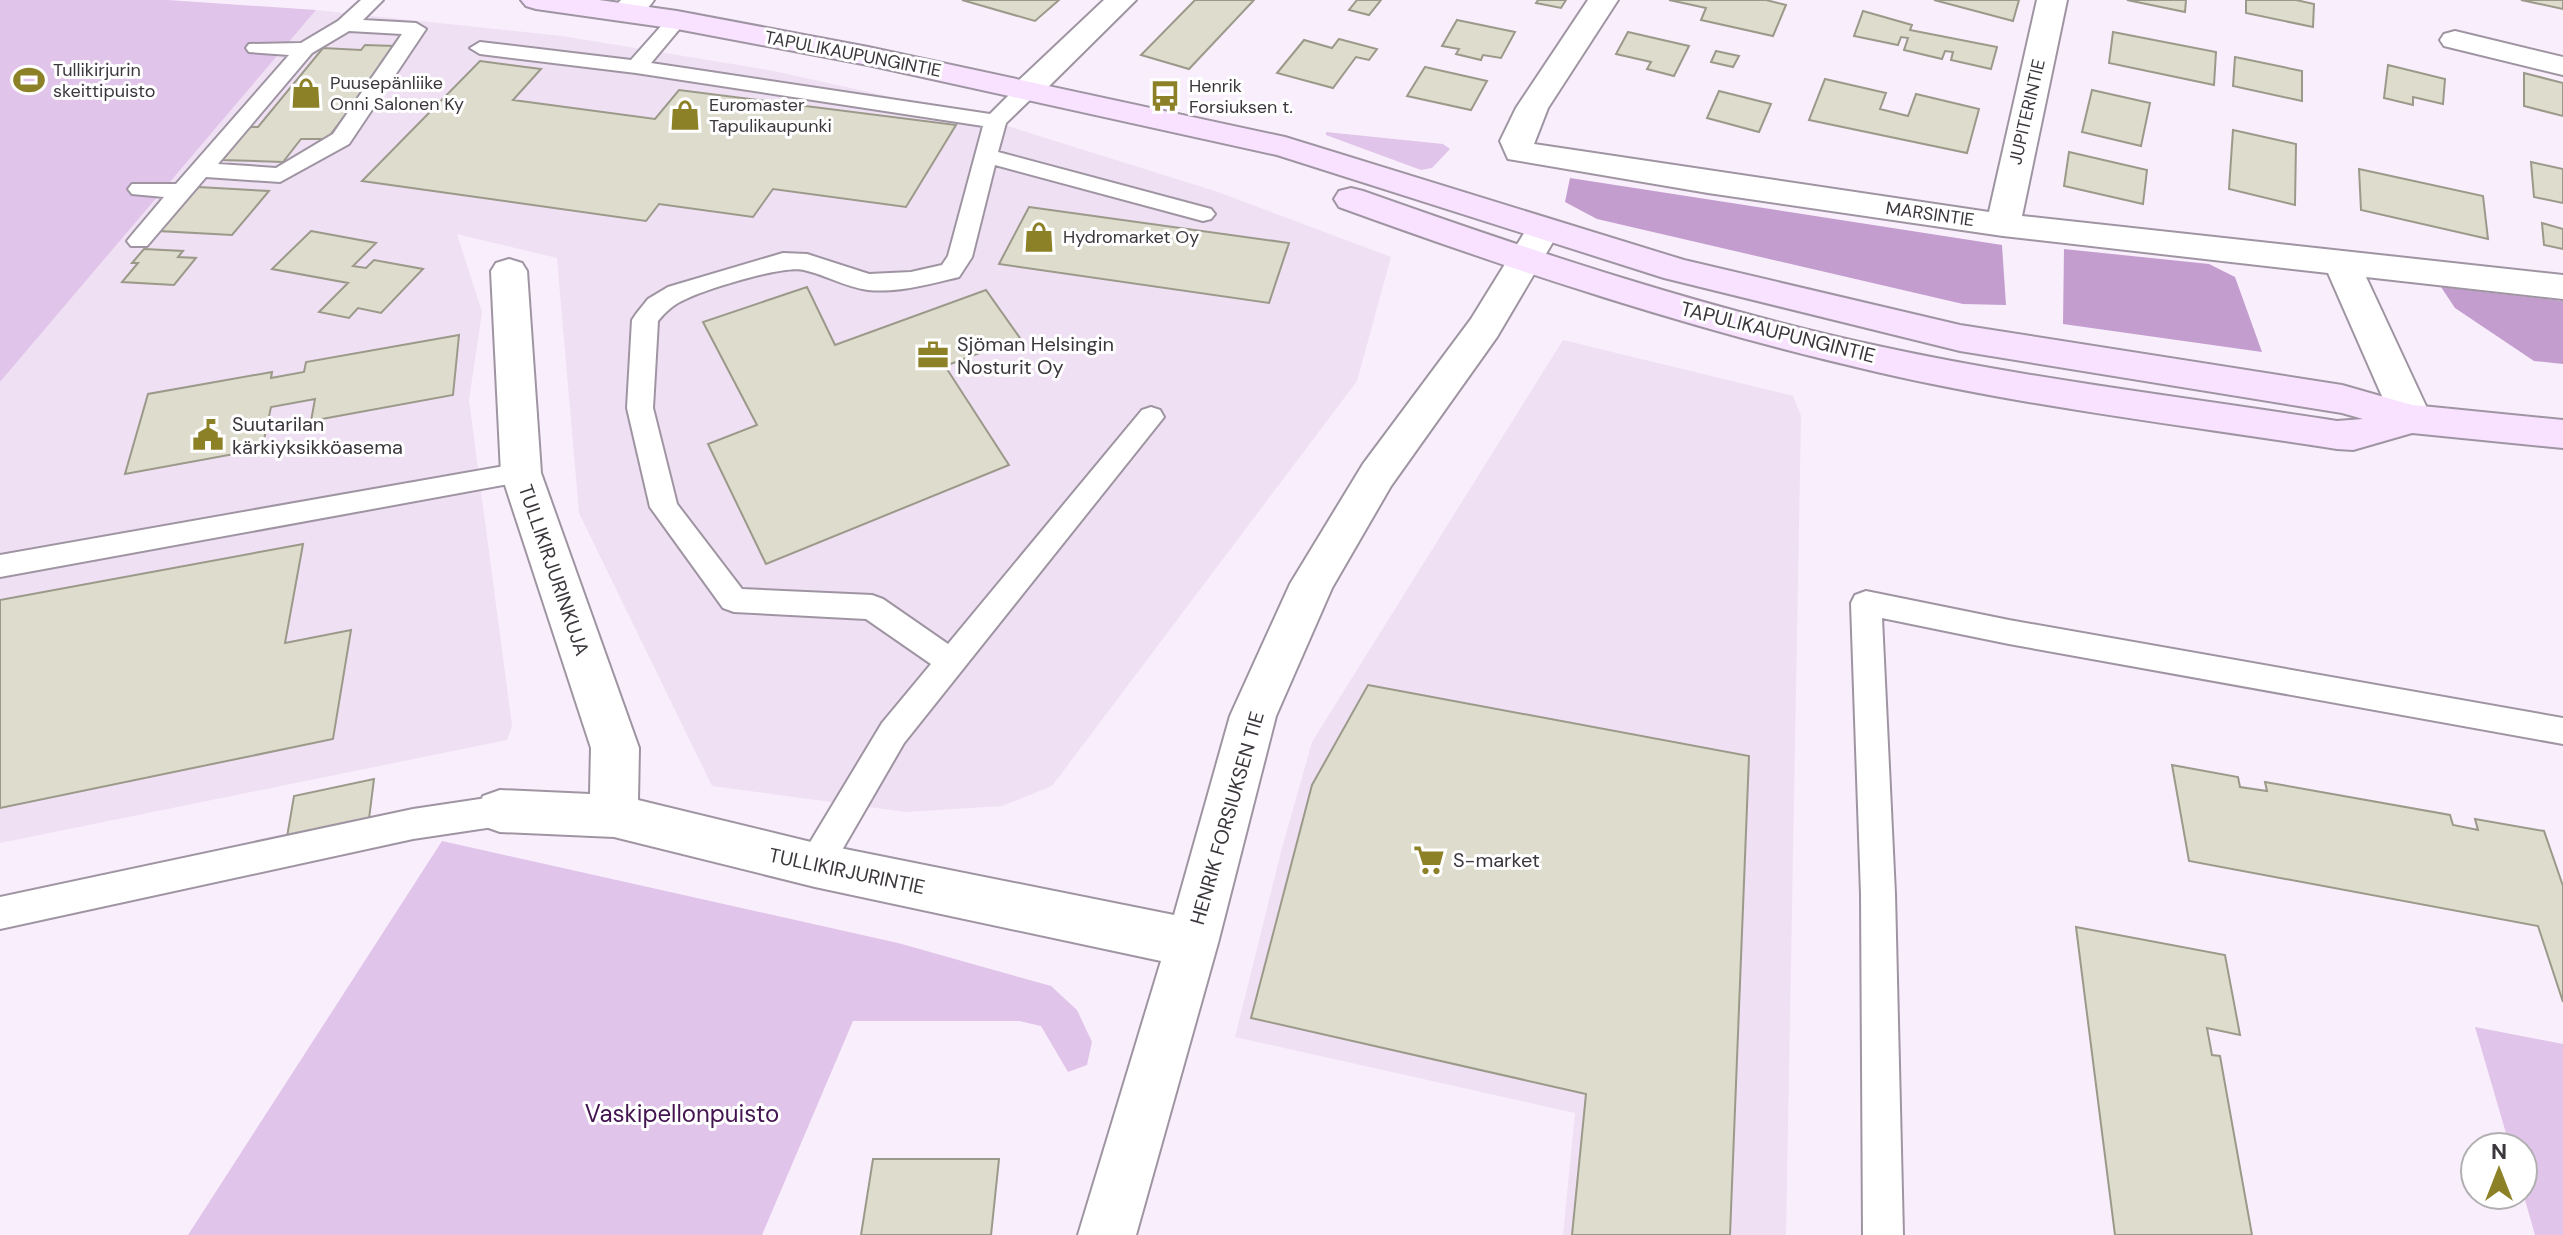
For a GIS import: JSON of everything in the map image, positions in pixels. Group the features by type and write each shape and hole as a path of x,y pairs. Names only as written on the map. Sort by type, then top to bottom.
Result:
{"main road":[{"name":"TAPULIKAUPUNGINTIE","path":"536,0 631,6 677,20 1167,123 1270,170 1534,245 1655,301 1817,344 1956,375 2337,435 2353,436 2412,419 2563,434"}],"street":[{"path":"1026,91 1121,0"},
{"name":"MARSINTIE","path":"1603,0 1532,108 1516,141 1520,152 1708,183 2003,225 2563,287"},
{"name":"JUPITERINTIE","path":"2003,225 2052,0"},
{"path":"2455,40 2563,66"},
{"name":"HENRIK FORSIUKSEN TIE","path":"1107,1235 1192,943 1253,716 1312,584 1377,475 1484,328 1534,245"},
{"path":"2342,264 2412,419"},
{"name":"TULLIKIRJURINKUJA","path":"509,271 521,473 615,748 614,816"},
{"name":"TULLIKIRJURINTIE","path":"500,811 614,816 815,865 1192,943"}],"lane":[{"path":"139,241 305,49 345,25 373,0"},
{"path":"636,67 677,20"},
{"path":"200,170 280,175 341,139 416,29 345,25"},
{"path":"256,48 305,49"},
{"path":"480,48 636,67 995,121"},
{"path":"951,662 872,607 734,600 664,507 640,408 645,320 657,305 677,293 783,261 807,262 839,275 869,282 911,280 950,271 960,257 995,121 1026,91"},
{"path":"986,156 1203,214"},
{"path":"140,189 182,191"},
{"path":"815,865 893,733 1151,417"},
{"path":"0,566 521,473"},
{"path":"1883,1235 1878,894 1866,603 2009,632 2563,731"},
{"path":"0,913 413,824 500,811"}],"shaded area":[{"path":"316,10 562,36 769,70 969,114 1218,192 1391,257 1357,381 1052,786 1002,806 906,812 712,786 579,513 557,258 457,234 482,312 469,400 512,726 507,740 0,843 0,382"},
{"path":"1570,178 2002,245 2006,305 1963,304 1597,219 1565,202"},
{"path":"2064,249 2209,264 2235,277 2262,352 2063,324"},
{"path":"2441,287 2563,301 2563,364 2534,361 2455,308"},
{"path":"1563,340 1793,396 1801,416 1786,1235 1563,1235 1575,1113 1235,1037 1312,742"}],"green space":[{"path":"0,0 168,0 316,10 0,382"},
{"path":"1326,132 1443,144 1450,149 1432,168 1421,170 1326,135"},
{"name":"Vaskipellonpuisto","path":"442,841 898,943 1051,986 1077,1010 1092,1042 1087,1065 1068,1072 1041,1026 1019,1021 853,1021 762,1235 188,1235"},
{"path":"2475,1027 2563,1044 2563,1235 2535,1235 2528,1211 2539,1211 2539,1131 2505,1131"}],"building":[{"path":"962,0 1059,0 1035,21"},
{"path":"1195,0 1254,0 1189,69 1141,55"},
{"path":"1357,0 1381,0 1369,15 1349,10"},
{"path":"1538,0 1566,0 1561,8 1536,3"},
{"path":"1669,0 1766,0 1786,5 1773,36 1701,20 1706,8"},
{"path":"1934,0 2019,0 2013,21"},
{"path":"2127,0 2186,0 2185,12"},
{"path":"2246,0 2296,0 2314,4 2313,27 2246,13"},
{"path":"2521,0 2563,0 2563,9"},
{"path":"1863,11 1912,25 1910,30 1997,47 1991,69 1951,60 1953,52 1945,51 1942,59 1904,50 1908,38 1901,37 1898,45 1854,36"},
{"path":"1457,20 1515,32 1501,58 1483,55 1481,60 1456,54 1459,49 1442,46"},
{"path":"1628,32 1689,46 1674,76 1647,69 1651,62 1616,54"},
{"path":"2113,32 2216,52 2214,85 2109,63"},
{"path":"1339,39 1377,49 1369,60 1356,57 1333,88 1277,73 1304,40 1332,48"},
{"path":"365,45 395,46 395,50 327,139 301,139 283,162 222,160 249,127 258,127 323,48 361,50"},
{"path":"1716,51 1739,56 1733,67 1711,62"},
{"path":"2235,57 2302,71 2302,101 2233,86"},
{"path":"480,61 541,69 513,100 655,119 679,90 956,125 906,207 773,189 753,217 659,204 646,221 362,181"},
{"path":"2388,65 2445,79 2443,104 2413,97 2413,105 2384,98"},
{"path":"1425,67 1487,81 1471,110 1407,96"},
{"path":"2524,73 2563,83 2563,116 2524,106"},
{"path":"1825,79 1886,93 1880,109 1908,116 1916,94 1979,109 1967,153 1809,120"},
{"path":"2092,90 2150,103 2141,146 2082,132"},
{"path":"1719,91 1771,104 1759,132 1707,118"},
{"path":"2233,130 2296,144 2295,205 2229,189"},
{"path":"2069,152 2147,170 2143,204 2064,186"},
{"path":"2531,162 2563,169 2563,203 2534,197"},
{"path":"2359,169 2483,196 2488,239 2361,210"},
{"path":"198,187 269,191 232,235 159,231"},
{"path":"1029,207 1289,243 1269,303 999,264"},
{"path":"2542,223 2563,229 2563,249 2544,245"},
{"path":"311,231 376,243 353,266 366,268 374,260 423,269 381,313 358,308 349,318 319,312 348,283 272,269"},
{"path":"144,249 183,251 178,257 196,258 174,285 122,282 138,263 132,263"},
{"path":"807,287 835,345 986,290 1020,338 945,366 1009,465 766,564 708,444 757,425 703,322"},
{"path":"459,335 453,395 311,421 315,399 271,407 262,449 125,474 148,394 272,372 271,378 304,372 306,362"},
{"path":"303,544 285,643 351,630 333,739 0,808 0,600"},
{"path":"1368,685 1749,756 1730,1235 1572,1235 1586,1094 1251,1018 1312,785"},
{"path":"2172,765 2238,777 2240,787 2267,791 2265,782 2450,815 2453,825 2478,830 2475,819 2544,831 2563,886 2563,1002 2538,926 2189,861"},
{"path":"374,779 369,819 287,837 294,796"},
{"path":"2076,927 2225,955 2240,1035 2207,1028 2212,1055 2220,1056 2252,1235 2115,1235"},
{"path":"873,1159 999,1159 991,1235 861,1235"}],"place":[{"name":"Tullikirjurin skeittipuisto","path":"29,80"},
{"name":"Puusepänliike Onni Salonen Ky","path":"306,93"},
{"name":"Henrik Forsiuksen t.","path":"1165,96"},
{"name":"Euromaster Tapulikaupunki","path":"685,115"},
{"name":"Hydromarket Oy","path":"1039,237"},
{"name":"Sjöman Helsingin Nosturit Oy","path":"933,355"},
{"name":"Suutarilan kärkiyksikköasema","path":"208,435"},
{"name":"S-market","path":"1429,860"}]}
